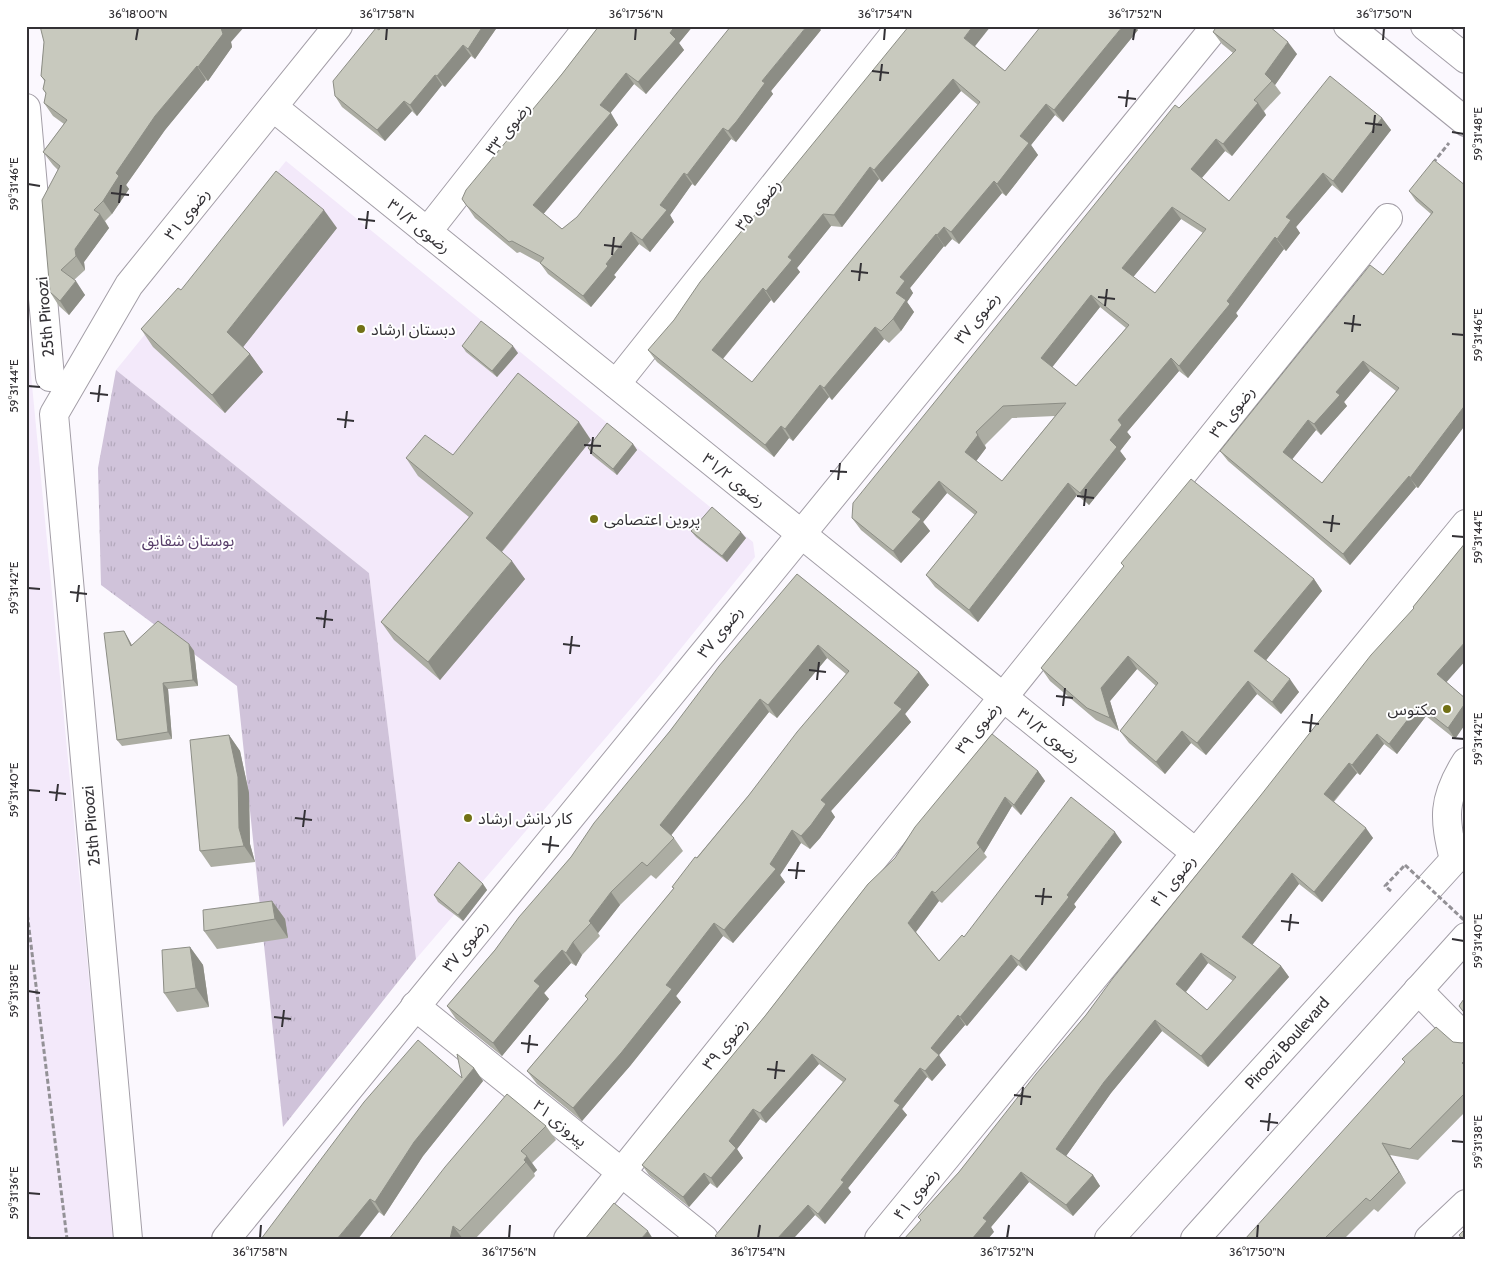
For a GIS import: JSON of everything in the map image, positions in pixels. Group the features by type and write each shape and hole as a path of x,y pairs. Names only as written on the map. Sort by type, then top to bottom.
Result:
{"street":[{"name":"رضوی ۳۱","path":"54,414 130,285 338,26"},
{"name":"رضوی ۳۳","path":"427,232 589,26"},
{"name":"رضوی ۳۵","path":"616,384 901,26"},
{"name":"رضوی ۳۷","path":"226,1239 1216,26"},
{"path":"1348,26 1460,130"},
{"path":"1425,26 1466,59"},
{"name":"رضوی ۳۱/۲","path":"273,107 1196,853"},
{"name":"25th Piroozi","path":"26,108 50,376"},
{"name":"رضوی ۳۹","path":"568,1239 1388,218"},
{"name":"25th Piroozi","path":"54,414 128,1239"},
{"name":"رضوی ۴۱","path":"880,1239 1466,524"},
{"path":"1460,854 1445,822 1452,783 1466,762"},
{"name":"Piroozi Boulevard","path":"1109,1239 1460,854"},
{"path":"1195,1239 1466,938"},
{"path":"1418,990 1466,1039"},
{"name":"پیروزی ۲۱","path":"415,1006 704,1239"},
{"path":"1430,1239 1466,1204"}],"path":[{"path":"1430,167 1460,130"},
{"path":"26,855 27,912 67,1239"},
{"path":"1405,865 1466,922"},
{"path":"26,1236 32,1239"}],"shaded area":[{"path":"286,161 753,542 755,557 657,678 416,959 369,573 116,370"},
{"path":"26,322 114,1239 26,1239"}],"green space":[{"name":"بوستان شقایق","path":"116,370 369,573 416,959 283,1127 237,686 101,585 98,468"}],"building":[{"path":"40,26 223,26 221,28 223,34 198,67 155,116 116,173 119,176 103,201 94,210 100,214 75,249 76,256 61,270 76,281 60,301 50,292 42,200 60,166 43,152 67,120 44,103 46,93 43,89 45,80 41,76 44,42"},
{"path":"382,26 483,26 468,49 463,45 410,105 404,101 377,130 335,96 333,81 376,28 379,30"},
{"path":"599,26 675,26 670,33 676,39 638,82 626,73 600,105 611,113 533,205 562,229 577,217 731,26 807,26 762,81 765,83 736,122 728,131 723,128 687,175 684,173 660,205 667,210 642,240 631,232 606,264 608,266 583,296 540,263 544,258 512,241 509,242 467,206 462,199 466,190"},
{"path":"909,26 973,26 964,38 1005,71 1041,26 1123,26 1054,110 1046,104 1020,136 1029,143 997,184 994,181 951,232 944,227 936,234 900,277 905,281 896,293 906,300 893,319 881,331 875,327 824,388 820,385 785,429 781,426 765,445 648,350 674,320 700,282","holes":["953,79 980,102 752,382 712,350 763,288 766,291 792,260 788,257 823,214 834,215 870,167 874,170"]},
{"path":"1217,26 1269,26 1288,42 1265,74 1272,81 1254,100 1258,103 1223,144 1216,139 1191,169 1229,201 1330,76 1382,118 1333,181 1323,173 1286,217 1291,220 1277,239 1275,237 1227,301 1230,304 1179,366 1171,358 1118,420 1122,425 1110,440 1117,447 1080,493 1068,483 969,610 926,575 977,512 939,481 912,512 921,519 893,551 852,518 853,503 1175,105 1179,108 1236,50 1213,32","holes":["1172,207 1206,229 1155,293 1122,268","1091,295 1129,325 1076,386 1041,358","1066,403 1002,481 965,452 978,435 976,432 1003,406"]},
{"path":"1434,160 1466,186 1466,404 1410,478 1409,476 1343,554 1220,451 1370,265 1383,275 1433,212 1409,191","holes":["1363,361 1399,388 1322,483 1283,452 1308,420 1314,424 1340,395 1336,392"]},
{"path":"276,171 324,210 227,332 250,354 212,395 141,329 178,288 181,290"},
{"path":"481,321 513,346 492,371 462,346"},
{"path":"518,373 579,422 486,538 512,561 428,662 381,622 473,513 406,458 425,435 453,455"},
{"path":"607,423 633,444 613,469 588,448"},
{"path":"1191,479 1314,579 1254,651 1290,679 1272,702 1248,681 1197,743 1182,731 1156,762 1120,731 1158,683 1128,656 1101,688 1110,718 1087,708 1041,668 1124,566 1121,563"},
{"path":"712,507 741,532 722,556 691,531"},
{"path":"1466,542 1466,628 1464,630 1466,632 1466,641 1437,674 1466,699 1466,702 1448,728 1419,705 1389,744 1377,734 1352,765 1349,763 1324,794 1366,828 1314,892 1292,873 1242,937 1281,966 1201,1056 1155,1020 1104,1082 1056,1149 1093,1175 1066,1205 1021,1172 983,1218 987,1221 972,1239 904,1239 921,1220 918,1217 959,1172 1371,655","holes":["1201,953 1236,977 1207,1010 1176,984"]},
{"path":"797,574 919,672 894,703 902,709 821,800 826,804 811,825 801,836 792,830 770,864 776,869 724,930 714,923 666,985 672,989 621,1053 573,1108 527,1071 588,999 585,996 674,888 672,887 695,857 697,858 749,795 797,732 849,671 818,645 768,705 760,699 660,825 674,838 647,866 642,862 611,892 589,921 591,923 573,942 566,953 562,950 534,981 540,986 493,1043 447,1006 495,950 519,917 571,857 594,823 670,731 719,666"},
{"path":"158,621 189,644 193,680 163,683 168,732 117,740 104,633 124,631 131,646"},
{"path":"992,734 1038,771 1014,805 1005,797 977,843 980,847 935,893 932,891 908,923 939,961 962,935 964,937 1071,797 1115,832 1067,895 1069,897 1019,961 1011,955 960,1017 958,1015 931,1048 939,1055 925,1071 920,1068 894,1101 900,1105 841,1180 844,1182 818,1214 808,1205 777,1239 719,1239 715,1236 846,1079 812,1054 760,1113 753,1109 729,1141 736,1148 711,1178 704,1173 683,1197 642,1165 765,1016 868,884 895,858 915,827"},
{"path":"229,735 238,777 239,828 244,846 200,851 190,740"},
{"path":"459,862 483,884 458,915 434,895"},
{"path":"272,901 275,919 204,931 203,910"},
{"path":"190,947 196,988 164,993 162,950"},
{"path":"1466,996 1466,1015 1459,1006"},
{"path":"1436,1027 1453,1042 1462,1043 1466,1041 1466,1059 1462,1063 1466,1067 1466,1092 1410,1149 1382,1143 1399,1172 1370,1201 1366,1198 1324,1239 1245,1239 1405,1062 1402,1059"},
{"path":"418,1040 462,1078 457,1054 474,1068 414,1142 375,1202 370,1199 337,1239 261,1239 364,1102"},
{"path":"507,1094 546,1126 521,1151 527,1156 524,1160 526,1162 460,1231 453,1226 450,1239 389,1239 445,1167"},
{"path":"614,1203 648,1231 641,1239 585,1239"},
{"path":"1466,1228 1466,1239 1462,1239 1459,1235"}],"place":[{"name":"دبستان ارشاد","path":"361,329"},
{"name":"پروین اعتصامی","path":"594,519"},
{"name":"مکتوس","path":"1447,709"},
{"name":"کار دانش ارشاد","path":"468,818"}]}
